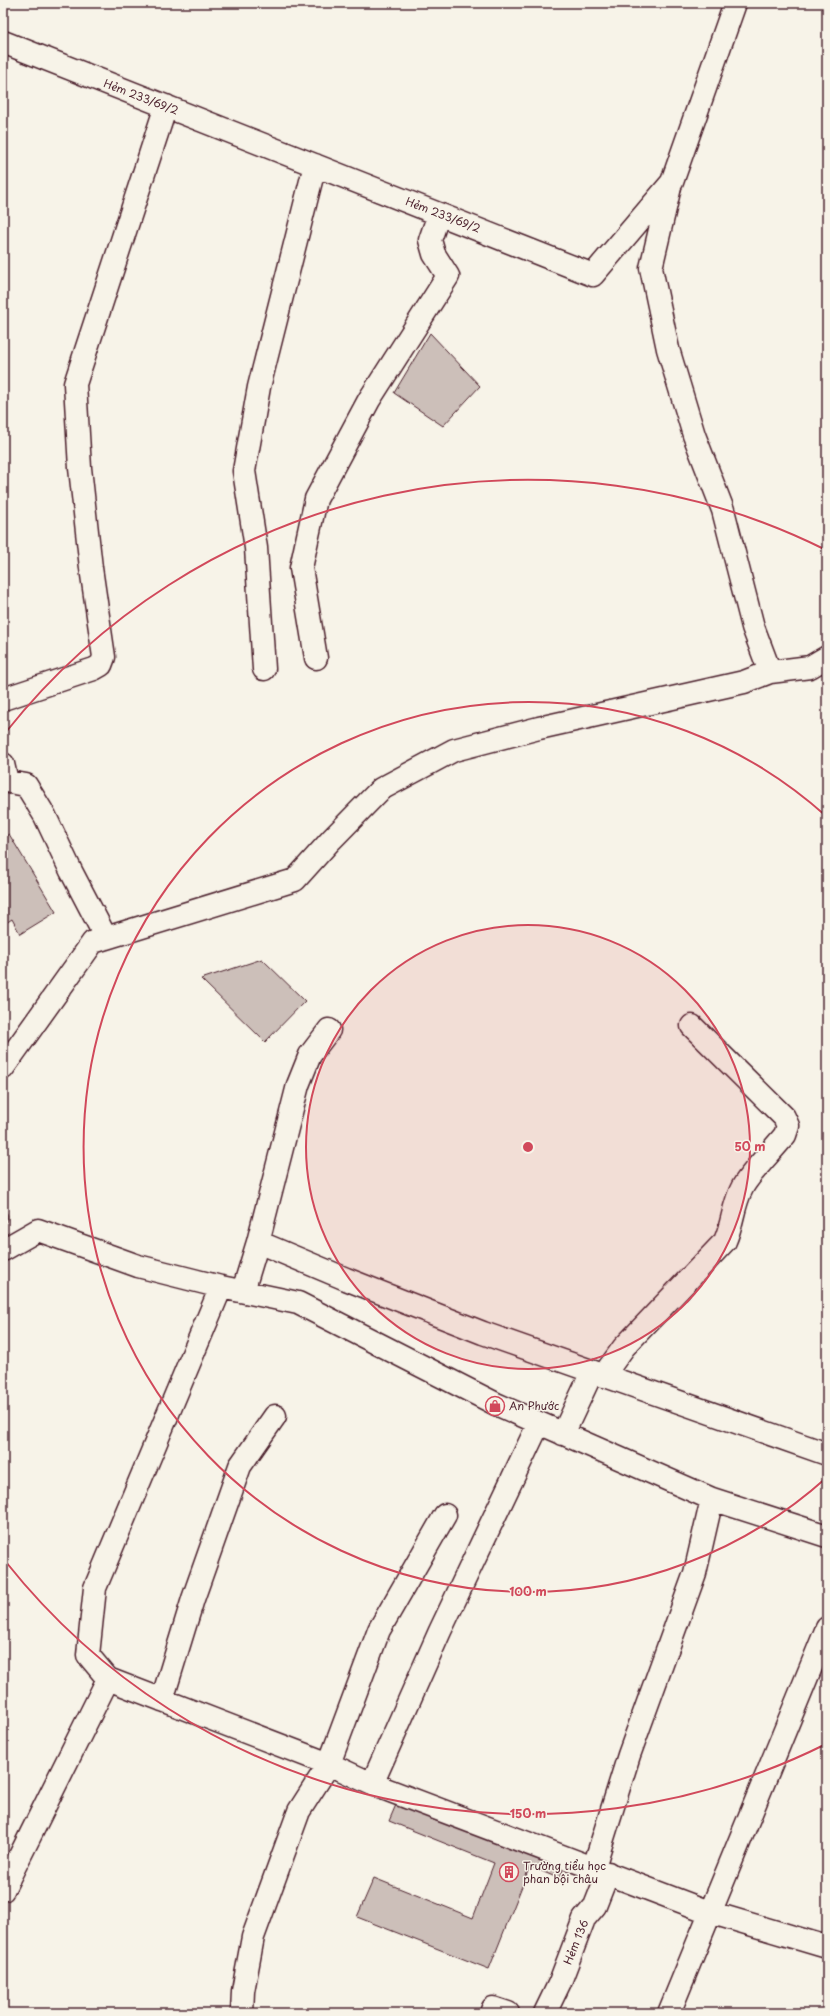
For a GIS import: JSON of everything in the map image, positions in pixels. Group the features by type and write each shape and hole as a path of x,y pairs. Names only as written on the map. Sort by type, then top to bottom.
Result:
{"street":[{"name":"Hẻm 233/69/2","path":"3,42 593,275 672,182 734,3"},
{"path":"3,699 94,670 102,665 104,657 91,568 80,468 75,384 166,106"},
{"path":"264,669 256,548 244,471 259,388 315,165"},
{"path":"672,182 651,268 668,349 694,435 723,510 754,627 770,672"},
{"path":"316,658 301,568 316,499 369,400 448,276 434,254 430,240 438,214"},
{"path":"3,1068 93,942 295,880 380,789 454,750 539,728 744,682 770,672 810,667 827,657"},
{"path":"3,764 6,777 9,782 26,785 45,816 71,871 106,938"},
{"path":"563,1434 597,1374 725,1241 731,1226 734,1206 743,1186 785,1135 788,1126 784,1117 692,1026"},
{"path":"243,1291 258,1242 298,1085 310,1054 329,1030"},
{"path":"3,1250 38,1230 138,1266 221,1287 298,1303 563,1434 712,1499 827,1536"},
{"path":"258,1242 346,1279 483,1333 827,1454"},
{"path":"221,1287 95,1588 88,1655 108,1679 329,1764 372,1784 709,1912 827,1947"},
{"path":"162,1700 193,1599 240,1466 274,1416"},
{"path":"372,1784 440,1631 539,1423"},
{"name":"Hẻm 136","path":"545,2013 560,1982 584,1919 595,1906 601,1870 629,1755 695,1573 712,1499"},
{"path":"242,2013 243,1991 253,1937 300,1811 329,1764 379,1630 445,1515"},
{"path":"669,2013 709,1912 827,1628"},
{"path":"3,1890 108,1679"},
{"path":"491,2013 493,2008 508,2013"}],"building":[{"path":"430,333 480,386 443,426 394,393"},
{"path":"9,834 56,912 20,934 12,919 3,925 3,838"},
{"path":"262,959 305,1001 265,1042 201,979"},
{"name":"Trường tiểu học phan bội châu","path":"404,1786 569,1850 560,1879 530,1866 489,1969 357,1917 374,1878 473,1918 494,1863 389,1821"}],"waterway":[{"path":"3,1220 4,1216"}],"place":[{"name":"An Phước","path":"495,1406"},
{"name":"Trường tiểu học phan bội châu","path":"509,1872"}]}
